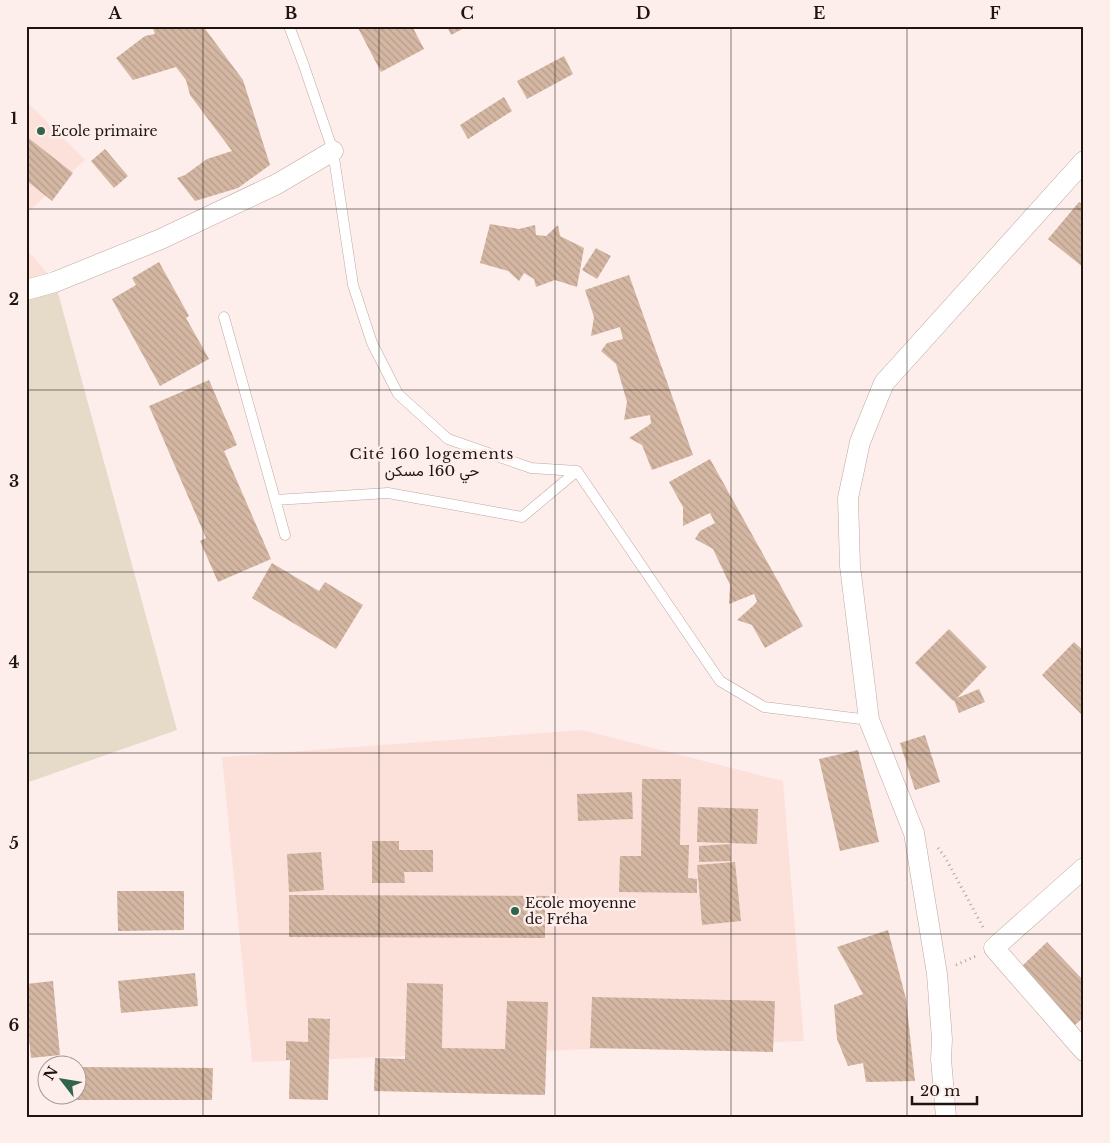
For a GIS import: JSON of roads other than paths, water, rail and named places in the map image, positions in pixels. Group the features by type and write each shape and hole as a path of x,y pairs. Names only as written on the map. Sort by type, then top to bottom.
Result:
{"street":[{"path":"26,290 55,282 161,239 277,184 333,151"},
{"path":"946,1117 937,974 914,833 868,720 850,566 848,498 860,442 884,383 1084,161"},
{"path":"1084,868 994,948 1084,1051"},
{"path":"942,1039 960,1117"}],"lane":[{"path":"289,26 333,151 353,285 372,343 398,394 448,439 531,468 577,470"},
{"path":"224,316 285,535"},
{"path":"275,500 388,493 522,517 577,470"},
{"path":"577,470 720,681 764,707 868,720"}],"place":[{"name":"Ecole primaire","path":"41,131"},
{"name":"Ecole moyenne de Fréha","path":"515,911"}],"district":[{"name":"Cité 160 logements حي 160 مسكن","path":"432,462"}]}
